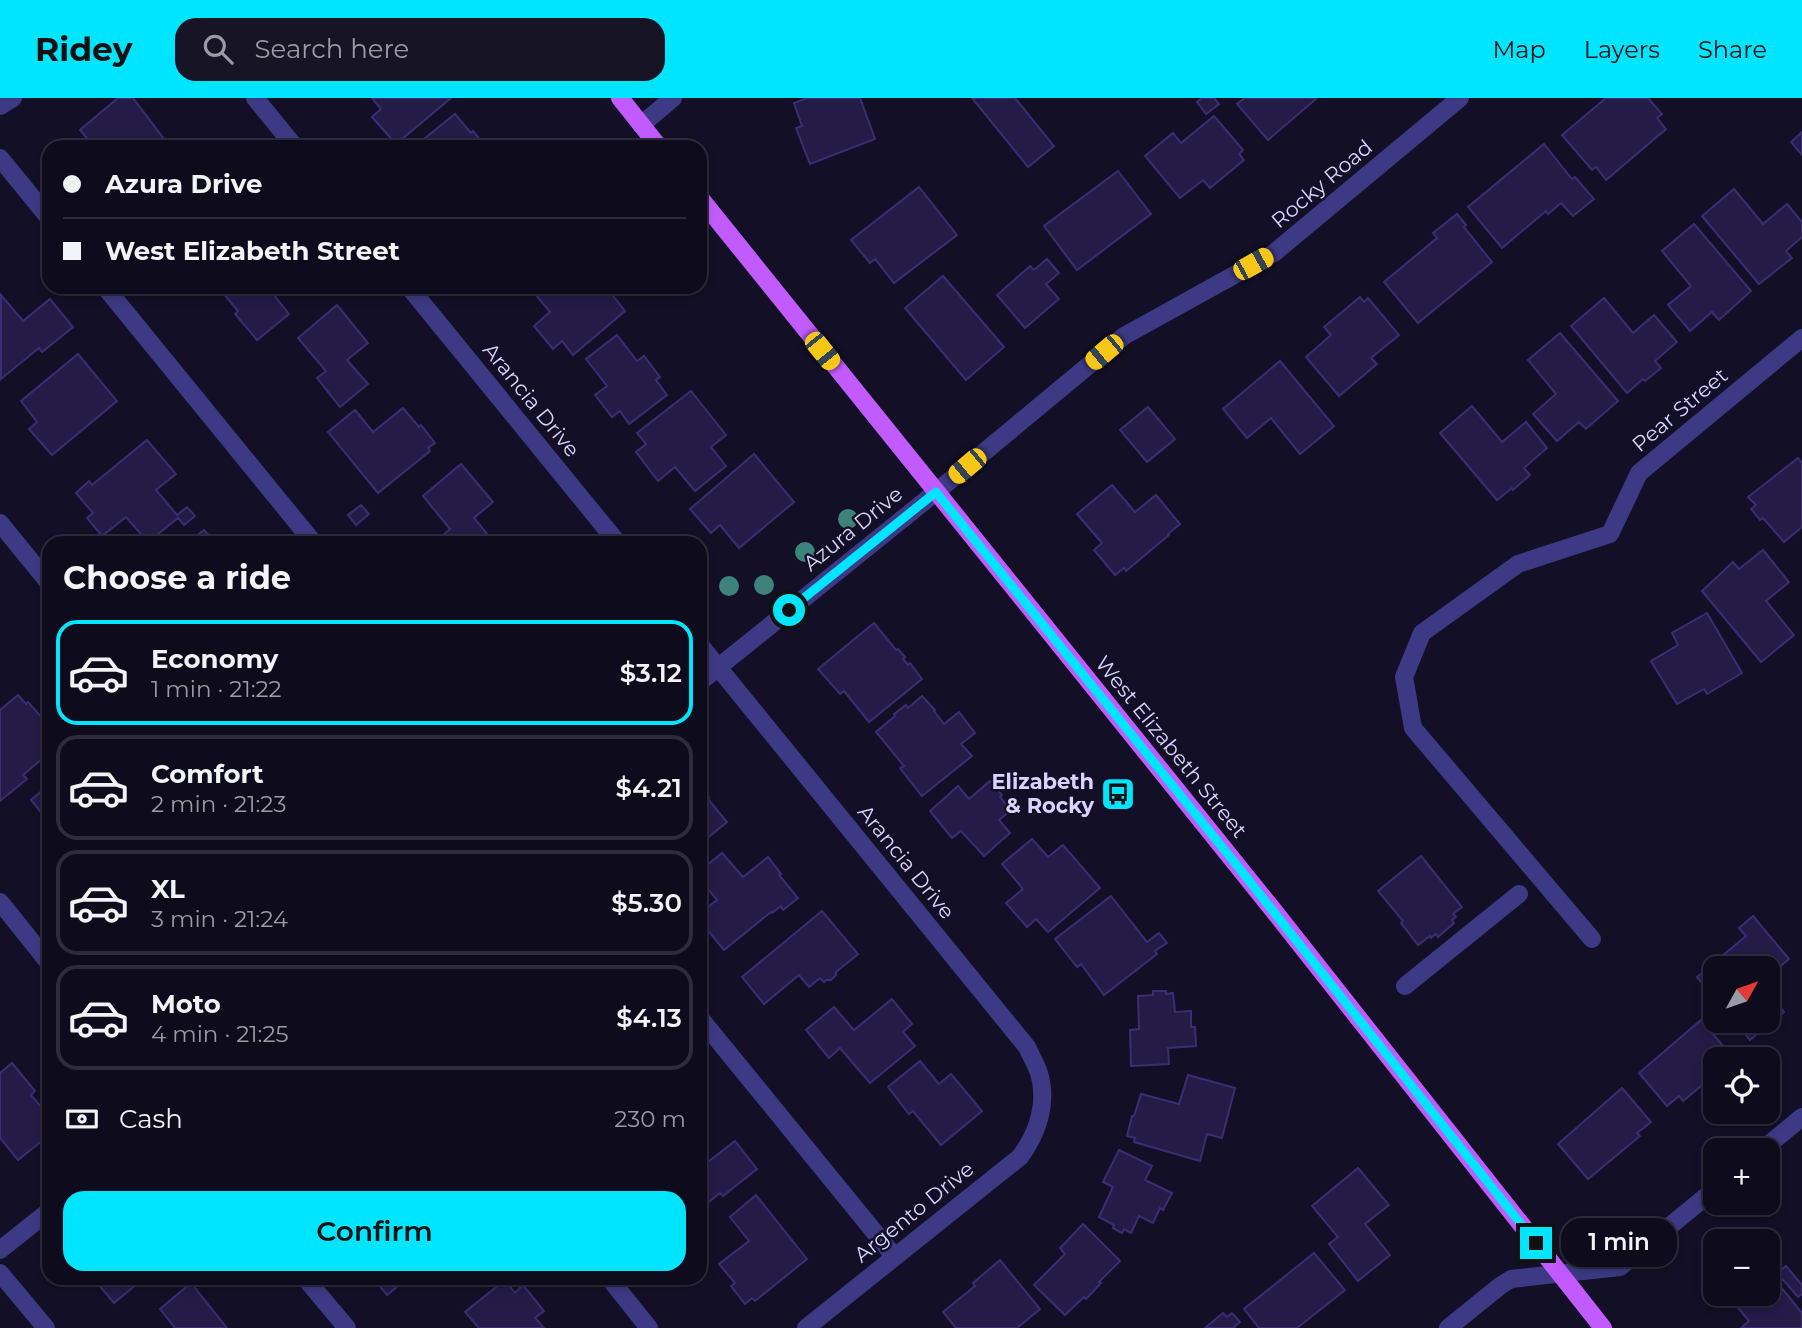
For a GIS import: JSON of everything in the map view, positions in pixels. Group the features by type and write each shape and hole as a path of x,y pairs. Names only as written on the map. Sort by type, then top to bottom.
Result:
{"main road":[{"path":"620,98 653,140"},
{"name":"West Elizabeth Street","path":"707,207 1245,875 1603,1328"}],"street":[{"path":"0,106 12,98"},
{"path":"255,98 289,140"},
{"path":"641,125 673,98"},
{"name":"Rocky Road","path":"936,492 1125,336 1274,253 1460,98"},
{"path":"0,158 42,209"},
{"path":"111,294 308,536"},
{"name":"Arancia Drive","path":"415,294 612,536"},
{"name":"Pear Street","path":"1592,939 1413,728 1404,677 1422,633 1518,564 1610,534 1639,473 1802,338"},
{"name":"Azura Drive","path":"707,676 936,492"},
{"path":"0,523 42,574"},
{"name":"Arancia Drive","path":"707,654 1027,1047 1039,1074 1042,1099 1039,1123"},
{"path":"1405,986 1519,894"},
{"path":"0,902 42,953"},
{"path":"707,1027 894,1256"},
{"path":"1777,1138 1802,1117"},
{"name":"Argento Drive","path":"806,1328 1020,1157 1039,1123"},
{"path":"1448,1328 1511,1279 1620,1267 1703,1199"},
{"path":"0,1250 42,1217"},
{"path":"0,1273 46,1328"},
{"path":"311,1285 347,1328"},
{"path":"615,1285 649,1328"}],"building":[{"path":"118,98 133,98 165,140 88,140 80,130"},
{"path":"372,98 451,98 401,140 392,140 372,117 381,109"},
{"path":"807,98 860,98 875,139 810,164 796,128 802,126 794,103"},
{"path":"972,98 1015,98 1054,146 1028,167"},
{"path":"1202,98 1214,98 1219,104 1206,114 1197,102"},
{"path":"1245,98 1317,98 1268,140 1237,104"},
{"path":"1606,98 1648,98 1662,114 1657,118 1666,129 1606,180 1596,167 1592,170 1562,135"},
{"path":"455,114 471,133 473,131 478,137 477,140 423,140"},
{"path":"1214,116 1243,150 1239,154 1244,160 1210,188 1203,180 1180,198 1145,156 1173,133 1181,143"},
{"path":"1802,132 1802,155 1791,142"},
{"path":"1544,144 1572,179 1575,177 1594,199 1573,216 1561,203 1548,214 1546,211 1502,248 1468,207"},
{"path":"1118,171 1151,214 1077,270 1044,226"},
{"path":"919,187 957,235 894,283 875,259 870,263 851,240"},
{"path":"1734,189 1763,224 1787,204 1802,222 1802,237 1786,251 1792,258 1759,284 1702,216"},
{"path":"1457,214 1492,262 1418,323 1384,282 1437,238 1433,233"},
{"path":"1694,224 1751,291 1719,320 1712,312 1690,331 1668,305 1691,286 1662,251"},
{"path":"1047,259 1059,273 1046,284 1059,299 1025,328 997,295 1030,266 1034,270"},
{"path":"943,276 1004,347 966,380 905,308"},
{"path":"224,294 273,294 289,314 257,340 235,314 238,311"},
{"path":"535,294 612,294 625,311 573,355 562,341 553,349 534,326 550,312"},
{"path":"1,295 23,321 50,299 73,327 42,352 39,348 1,379"},
{"path":"1360,297 1364,302 1368,298 1399,335 1371,358 1377,364 1339,396 1306,357 1331,335 1324,327"},
{"path":"1604,298 1633,333 1654,315 1677,342 1655,361 1661,368 1627,393 1571,326"},
{"path":"337,305 368,343 347,360 368,384 340,407 317,378 326,371 298,338"},
{"path":"1560,333 1618,401 1586,429 1579,422 1557,441 1533,414 1556,394 1528,360"},
{"path":"617,335 637,361 644,356 660,377 656,380 667,395 629,424 620,411 612,417 595,395 607,386 586,359"},
{"path":"78,354 117,401 52,455 29,429 37,422 21,401"},
{"path":"1280,361 1334,426 1300,454 1271,418 1247,438 1223,409"},
{"path":"691,391 726,435 711,447 726,466 695,491 675,467 658,481 636,452 646,444 637,433"},
{"path":"1472,406 1502,442 1526,422 1547,448 1524,468 1530,475 1497,500 1440,433"},
{"path":"1148,407 1175,439 1147,462 1120,430"},
{"path":"403,408 435,443 428,448 430,451 378,493 328,432 355,410 373,432"},
{"path":"147,440 176,474 156,490 177,515 187,507 195,516 184,525 178,518 156,536 143,536 126,517 102,536 87,518 93,513 76,493 89,481 92,485"},
{"path":"754,454 794,502 739,548 720,525 711,533 690,509"},
{"path":"1798,458 1802,463 1802,527 1784,542 1763,518 1760,520 1751,509 1756,505 1748,497"},
{"path":"461,464 493,502 474,518 489,536 442,536 450,529 423,496"},
{"path":"1112,485 1135,512 1156,495 1180,524 1126,571 1124,568 1115,575 1094,550 1102,543 1077,514"},
{"path":"361,505 369,514 356,525 348,515"},
{"path":"204,530 210,536 196,536"},
{"path":"1763,550 1789,582 1766,601 1794,635 1761,662 1702,591 1733,562 1739,569"},
{"path":"1707,613 1742,673 1707,694 1704,689 1677,704 1651,661 1678,645 1672,633"},
{"path":"874,623 922,679 869,722 844,691 840,694 818,669"},
{"path":"18,695 42,718 42,759 23,775 27,779 0,801 0,710"},
{"path":"922,696 944,724 959,712 975,733 961,744 972,756 922,796 900,768 904,766 876,732 895,716 894,714 906,705 908,708"},
{"path":"990,781 1011,810 999,820 1010,833 984,856 961,831 952,838 930,811 958,786 969,799"},
{"path":"42,791 42,813 31,800"},
{"path":"707,795 708,799 727,822 707,838"},
{"path":"1032,839 1048,857 1063,845 1100,888 1048,932 1036,919 1027,927 1006,903 1023,889 1002,864"},
{"path":"722,853 743,877 768,857 798,898 783,910 781,906 771,912 724,950 707,929 707,908 717,900 707,888 707,865"},
{"path":"1421,856 1462,907 1453,914 1456,917 1452,920 1454,923 1438,937 1436,934 1431,938 1430,936 1418,945 1401,923 1403,921 1378,891"},
{"path":"1111,896 1147,942 1159,933 1167,943 1155,951 1157,954 1104,995 1081,964 1077,967 1055,939"},
{"path":"822,911 858,954 836,972 831,980 824,982 820,978 809,987 799,975 764,1004 742,977"},
{"path":"1753,916 1789,959 1780,967 1780,956 1722,956 1746,936 1739,928"},
{"path":"1703,972 1703,984 1697,977"},
{"path":"1153,991 1173,993 1175,1012 1191,1011 1191,1027 1195,1027 1196,1046 1168,1048 1169,1064 1131,1066 1130,1030 1139,1029 1138,996 1153,995"},
{"path":"892,999 912,1024 903,1032 915,1046 870,1083 840,1048 829,1058 806,1030 834,1007 854,1030"},
{"path":"1701,1020 1703,1033 1712,1033 1724,1047 1703,1047 1703,1084 1683,1101 1679,1096 1667,1106 1639,1073"},
{"path":"1744,1033 1758,1033 1750,1040"},
{"path":"920,1061 939,1084 951,1074 982,1111 941,1145 913,1111 909,1114 888,1087"},
{"path":"12,1063 35,1091 31,1095 42,1108 42,1141 18,1160 0,1138 0,1073"},
{"path":"1188,1075 1235,1088 1222,1138 1207,1134 1200,1161 1134,1142 1135,1138 1127,1136 1141,1094 1179,1104"},
{"path":"1622,1088 1651,1122 1637,1133 1640,1136 1588,1179 1558,1144"},
{"path":"735,1141 757,1169 723,1196 720,1193 707,1203 707,1163"},
{"path":"1119,1150 1152,1166 1145,1180 1172,1193 1163,1210 1160,1208 1153,1223 1139,1216 1131,1233 1124,1229 1122,1233 1099,1217 1113,1187 1103,1182"},
{"path":"1358,1168 1389,1205 1365,1224 1390,1255 1358,1281 1329,1244 1338,1237 1312,1206"},
{"path":"756,1195 807,1259 755,1301 752,1298 745,1304 731,1286 735,1283 719,1264 749,1241 730,1217"},
{"path":"1083,1224 1120,1261 1086,1299 1084,1297 1065,1315 1034,1285 1065,1254 1060,1248"},
{"path":"1314,1253 1345,1290 1297,1328 1259,1328 1244,1309"},
{"path":"1000,1260 1040,1309 1017,1328 956,1328 943,1312 975,1286 973,1283"},
{"path":"1786,1266 1802,1285 1802,1294 1798,1297 1780,1276 1780,1271"},
{"path":"99,1285 136,1285 114,1303"},
{"path":"189,1285 193,1285 227,1328 175,1328 160,1309"},
{"path":"379,1285 399,1285 387,1295"},
{"path":"499,1285 509,1285 515,1293 523,1285 544,1311 535,1318 544,1328 479,1328 465,1312"},
{"path":"1780,1286 1802,1313 1802,1328 1741,1328 1749,1321 1737,1306 1780,1306"},
{"path":"1223,1313 1227,1317 1232,1313 1240,1322 1235,1328 1205,1328"}],"place":[{"name":"Elizabeth & Rocky","path":"1118,794"}],"route":[{"path":"789,610 936,492 1536,1243"}]}
